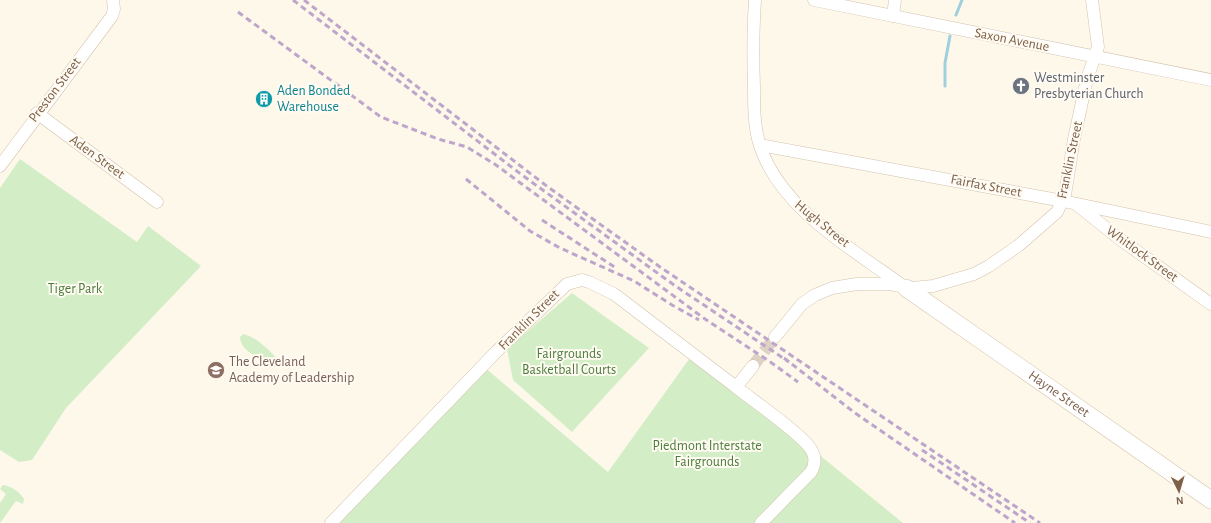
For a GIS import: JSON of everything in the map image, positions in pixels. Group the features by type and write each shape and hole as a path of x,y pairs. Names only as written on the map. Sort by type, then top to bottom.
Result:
{"street":[{"name":"Preston Street","path":"0,166 37,114 112,16 114,9 112,0"},
{"name":"Hugh Street","path":"755,0 752,40 755,121 760,146 773,175 796,205 810,218 906,288"},
{"name":"Saxon Avenue","path":"814,0 1211,80"},
{"path":"893,16 896,0"},
{"name":"Franklin Street","path":"775,338 802,304 823,291 841,286 857,284 889,284 906,288 933,286 954,281 989,266 1036,232 1068,202 1074,139 1098,43 1092,0"},
{"name":"Aden Street","path":"37,114 157,202"},
{"name":"Fairfax Street","path":"760,146 1068,202 1211,232"},
{"name":"Whitlock Street","path":"1068,202 1211,304"},
{"name":"Franklin Street","path":"331,523 560,288 574,281 589,282 614,294 736,387 809,446 814,456 814,467 811,472 761,523"},
{"name":"Hayne Street","path":"906,288 1211,500"},
{"path":"736,387 753,366"}],"green space":[{"name":"Tiger Park","path":"20,159 137,242 148,226 201,266 66,408 32,460 19,462 0,450 0,188"},
{"name":"Fairgrounds Basketball Courts","path":"572,293 649,348 572,432 513,380 507,349"},
{"path":"243,334 254,338 268,349 280,361 278,366 270,368 262,360 248,351 241,343 240,337"},
{"name":"Piedmont Interstate Fairgrounds","path":"692,355 736,387 903,523 331,523 483,366 608,472"},
{"path":"3,485 15,490 24,499 23,504 16,501 0,523 0,503 6,494 0,489"}],"waterway":[{"path":"956,15 962,0"},
{"path":"945,86 945,63 950,36"}],"tunnel":[{"path":"753,366 775,337"}],"railway":[{"path":"293,0 522,175 674,285 789,362"},
{"path":"304,0 548,187 660,267 1040,523"},
{"path":"238,12 381,117 438,139 467,147 496,165 705,319 798,382"},
{"path":"466,179 530,231 560,248 634,281 699,320"},
{"path":"542,220 616,268"},
{"path":"784,358 855,413 1015,523"},
{"path":"922,450 1030,523"}],"place":[{"name":"Westminster Presbyterian Church","path":"1021,86"},
{"name":"Aden Bonded Warehouse","path":"264,99"},
{"name":"The Cleveland Academy of Leadership","path":"216,370"}]}
